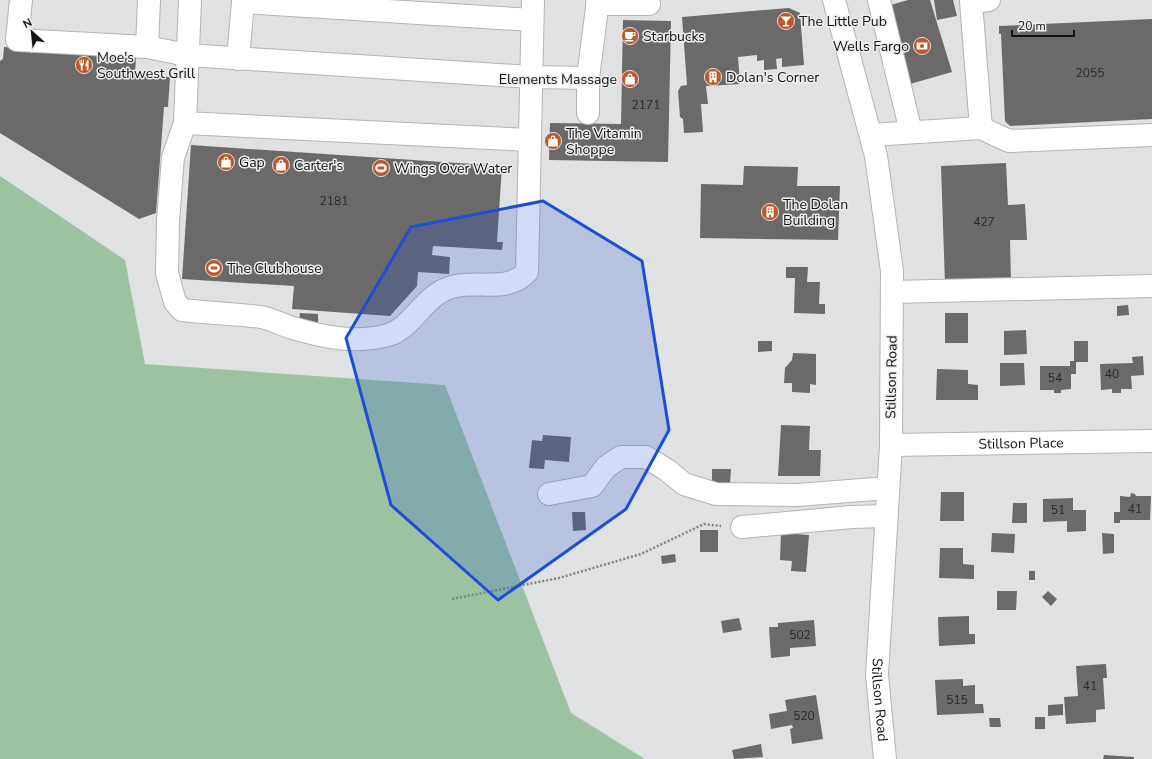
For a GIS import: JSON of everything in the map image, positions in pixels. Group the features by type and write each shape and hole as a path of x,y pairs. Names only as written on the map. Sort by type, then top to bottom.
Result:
{"main road":[{"path":"21,0 17,40 147,47 187,56 531,77 588,78"},
{"path":"147,47 149,0"},
{"path":"190,0 185,123 173,157 168,221 167,273 175,302 182,310 262,317 332,338 371,339 390,334 402,328 434,296 445,290 456,286 511,283 521,279 527,272 532,10 243,2 238,59"},
{"name":"Stillson Road","path":"834,0 870,135 881,183 892,271 891,445 877,675 885,759"},
{"path":"879,0 911,132"},
{"path":"977,1 981,128"},
{"path":"588,113 588,78 598,2 649,4"},
{"path":"185,123 530,140"},
{"path":"870,135 981,128 1009,141 1152,135"},
{"path":"892,292 1152,286"},
{"name":"Stillson Place","path":"891,445 1152,440"},
{"path":"549,494 592,486 606,467 621,457 646,457 667,470 684,484 716,494 797,494 888,488"},
{"path":"742,527 852,517 886,516"}],"path":[{"path":"452,599 559,578 581,572 641,554 704,524 742,527"}],"highlighted area":[{"path":"543,201 642,261 669,430 626,509 498,600 391,505 346,338 411,227"}],"green space":[{"path":"0,176 125,260 145,364 445,385 571,713 645,759 0,759"}],"building":[{"name":"Wells Fargo","path":"908,0 930,0 952,72 910,84 887,6"},
{"path":"934,0 953,0 957,16 937,20"},
{"name":"Dolan's Corner","path":"789,8 800,13 804,65 782,67 782,58 776,59 777,69 764,70 764,60 757,61 757,55 738,57 740,84 706,86 708,104 701,104 703,132 684,133 683,119 680,117 678,91 681,86 687,85 682,17"},
{"path":"1152,19 1152,119 1010,126 1005,121 1001,34 999,34 999,26"},
{"path":"623,20 671,21 668,162 549,160 550,123 621,124"},
{"path":"4,47 136,56 135,75 170,77 168,107 164,107 156,213 139,219 0,133 0,61 3,59"},
{"path":"191,145 502,166 497,242 503,242 502,250 433,246 432,255 450,257 449,274 418,272 417,286 390,316 292,309 294,286 182,279"},
{"path":"1006,163 1008,205 1025,204 1027,240 1010,240 1011,281 945,284 941,166"},
{"name":"The Dolan Building","path":"744,166 798,167 797,186 840,186 838,240 700,238 701,184 743,185"},
{"path":"786,267 808,267 807,282 820,282 819,304 825,304 825,314 794,313 795,278 786,278"},
{"path":"1128,305 1129,315 1117,316 1117,306"},
{"path":"300,313 318,314 318,323 299,322"},
{"path":"945,313 968,313 968,343 945,343"},
{"path":"1026,330 1027,354 1004,355 1004,331"},
{"path":"758,341 772,341 772,351 758,352"},
{"path":"1074,341 1088,341 1088,362 1076,362 1076,374 1071,374 1071,389 1061,390 1061,393 1054,393 1054,390 1040,390 1040,366 1070,366 1070,361 1074,361"},
{"path":"793,353 816,354 816,385 810,384 810,393 792,392 792,383 784,383 785,368 792,360"},
{"path":"1143,356 1144,375 1131,376 1132,389 1121,389 1121,393 1112,393 1112,389 1101,390 1100,364 1133,363 1132,357"},
{"path":"1000,363 1024,363 1025,385 1000,386"},
{"path":"937,369 968,370 968,384 978,385 978,400 936,400"},
{"path":"781,425 810,426 809,450 821,450 820,476 778,476"},
{"path":"543,435 571,437 569,462 545,460 544,469 529,468 532,440 542,441"},
{"path":"712,469 731,469 730,484 712,483"},
{"path":"941,492 964,492 964,521 940,521"},
{"path":"1131,493 1135,494 1136,496 1151,496 1150,520 1120,520 1120,523 1114,523 1114,512 1120,512 1120,496 1130,497"},
{"path":"1073,498 1073,510 1086,510 1086,531 1067,532 1067,521 1043,522 1043,499"},
{"path":"1013,503 1027,503 1027,523 1012,523"},
{"path":"572,512 585,512 586,530 573,531"},
{"path":"700,530 718,530 718,552 700,552"},
{"path":"781,533 809,535 806,572 791,571 792,561 780,560"},
{"path":"992,533 1015,534 1014,553 991,552"},
{"path":"1102,533 1114,534 1114,553 1103,554"},
{"path":"940,548 963,548 963,564 974,565 974,579 939,578"},
{"path":"675,554 676,562 662,564 661,556"},
{"path":"1029,571 1035,571 1035,580 1029,580"},
{"path":"997,591 1017,591 1016,610 997,610"},
{"path":"1048,591 1057,599 1051,606 1042,597"},
{"path":"969,616 969,634 975,634 975,644 939,646 938,617"},
{"path":"739,618 742,630 723,633 721,621"},
{"path":"814,620 816,646 790,648 790,656 771,658 769,627 778,627 778,623"},
{"path":"1106,664 1107,678 1103,678 1105,709 1096,710 1096,722 1066,724 1064,697 1078,696 1076,666"},
{"path":"963,679 963,686 975,685 975,704 983,704 984,713 937,715 935,680"},
{"path":"816,695 823,739 792,744 790,729 793,728 792,725 771,729 769,714 787,711 785,700"},
{"path":"1063,704 1063,715 1048,716 1048,705"},
{"path":"1035,717 1045,717 1045,729 1035,729"},
{"path":"989,718 1000,718 1001,727 990,727"},
{"path":"761,744 763,757 734,759 732,750"},
{"path":"1104,755 1134,757 1134,759 1103,759"}],"place":[{"name":"The Little Pub","path":"786,21"},
{"name":"Starbucks","path":"630,36"},
{"name":"Wells Fargo","path":"922,46"},
{"name":"Moe's Southwest Grill","path":"84,65"},
{"name":"Dolan's Corner","path":"713,77"},
{"name":"Elements Massage","path":"630,79"},
{"name":"The Vitamin Shoppe","path":"553,141"},
{"name":"Gap","path":"226,162"},
{"name":"Carter's","path":"281,165"},
{"name":"Wings Over Water","path":"381,168"},
{"name":"The Dolan Building","path":"770,212"},
{"name":"The Clubhouse","path":"214,268"}]}
